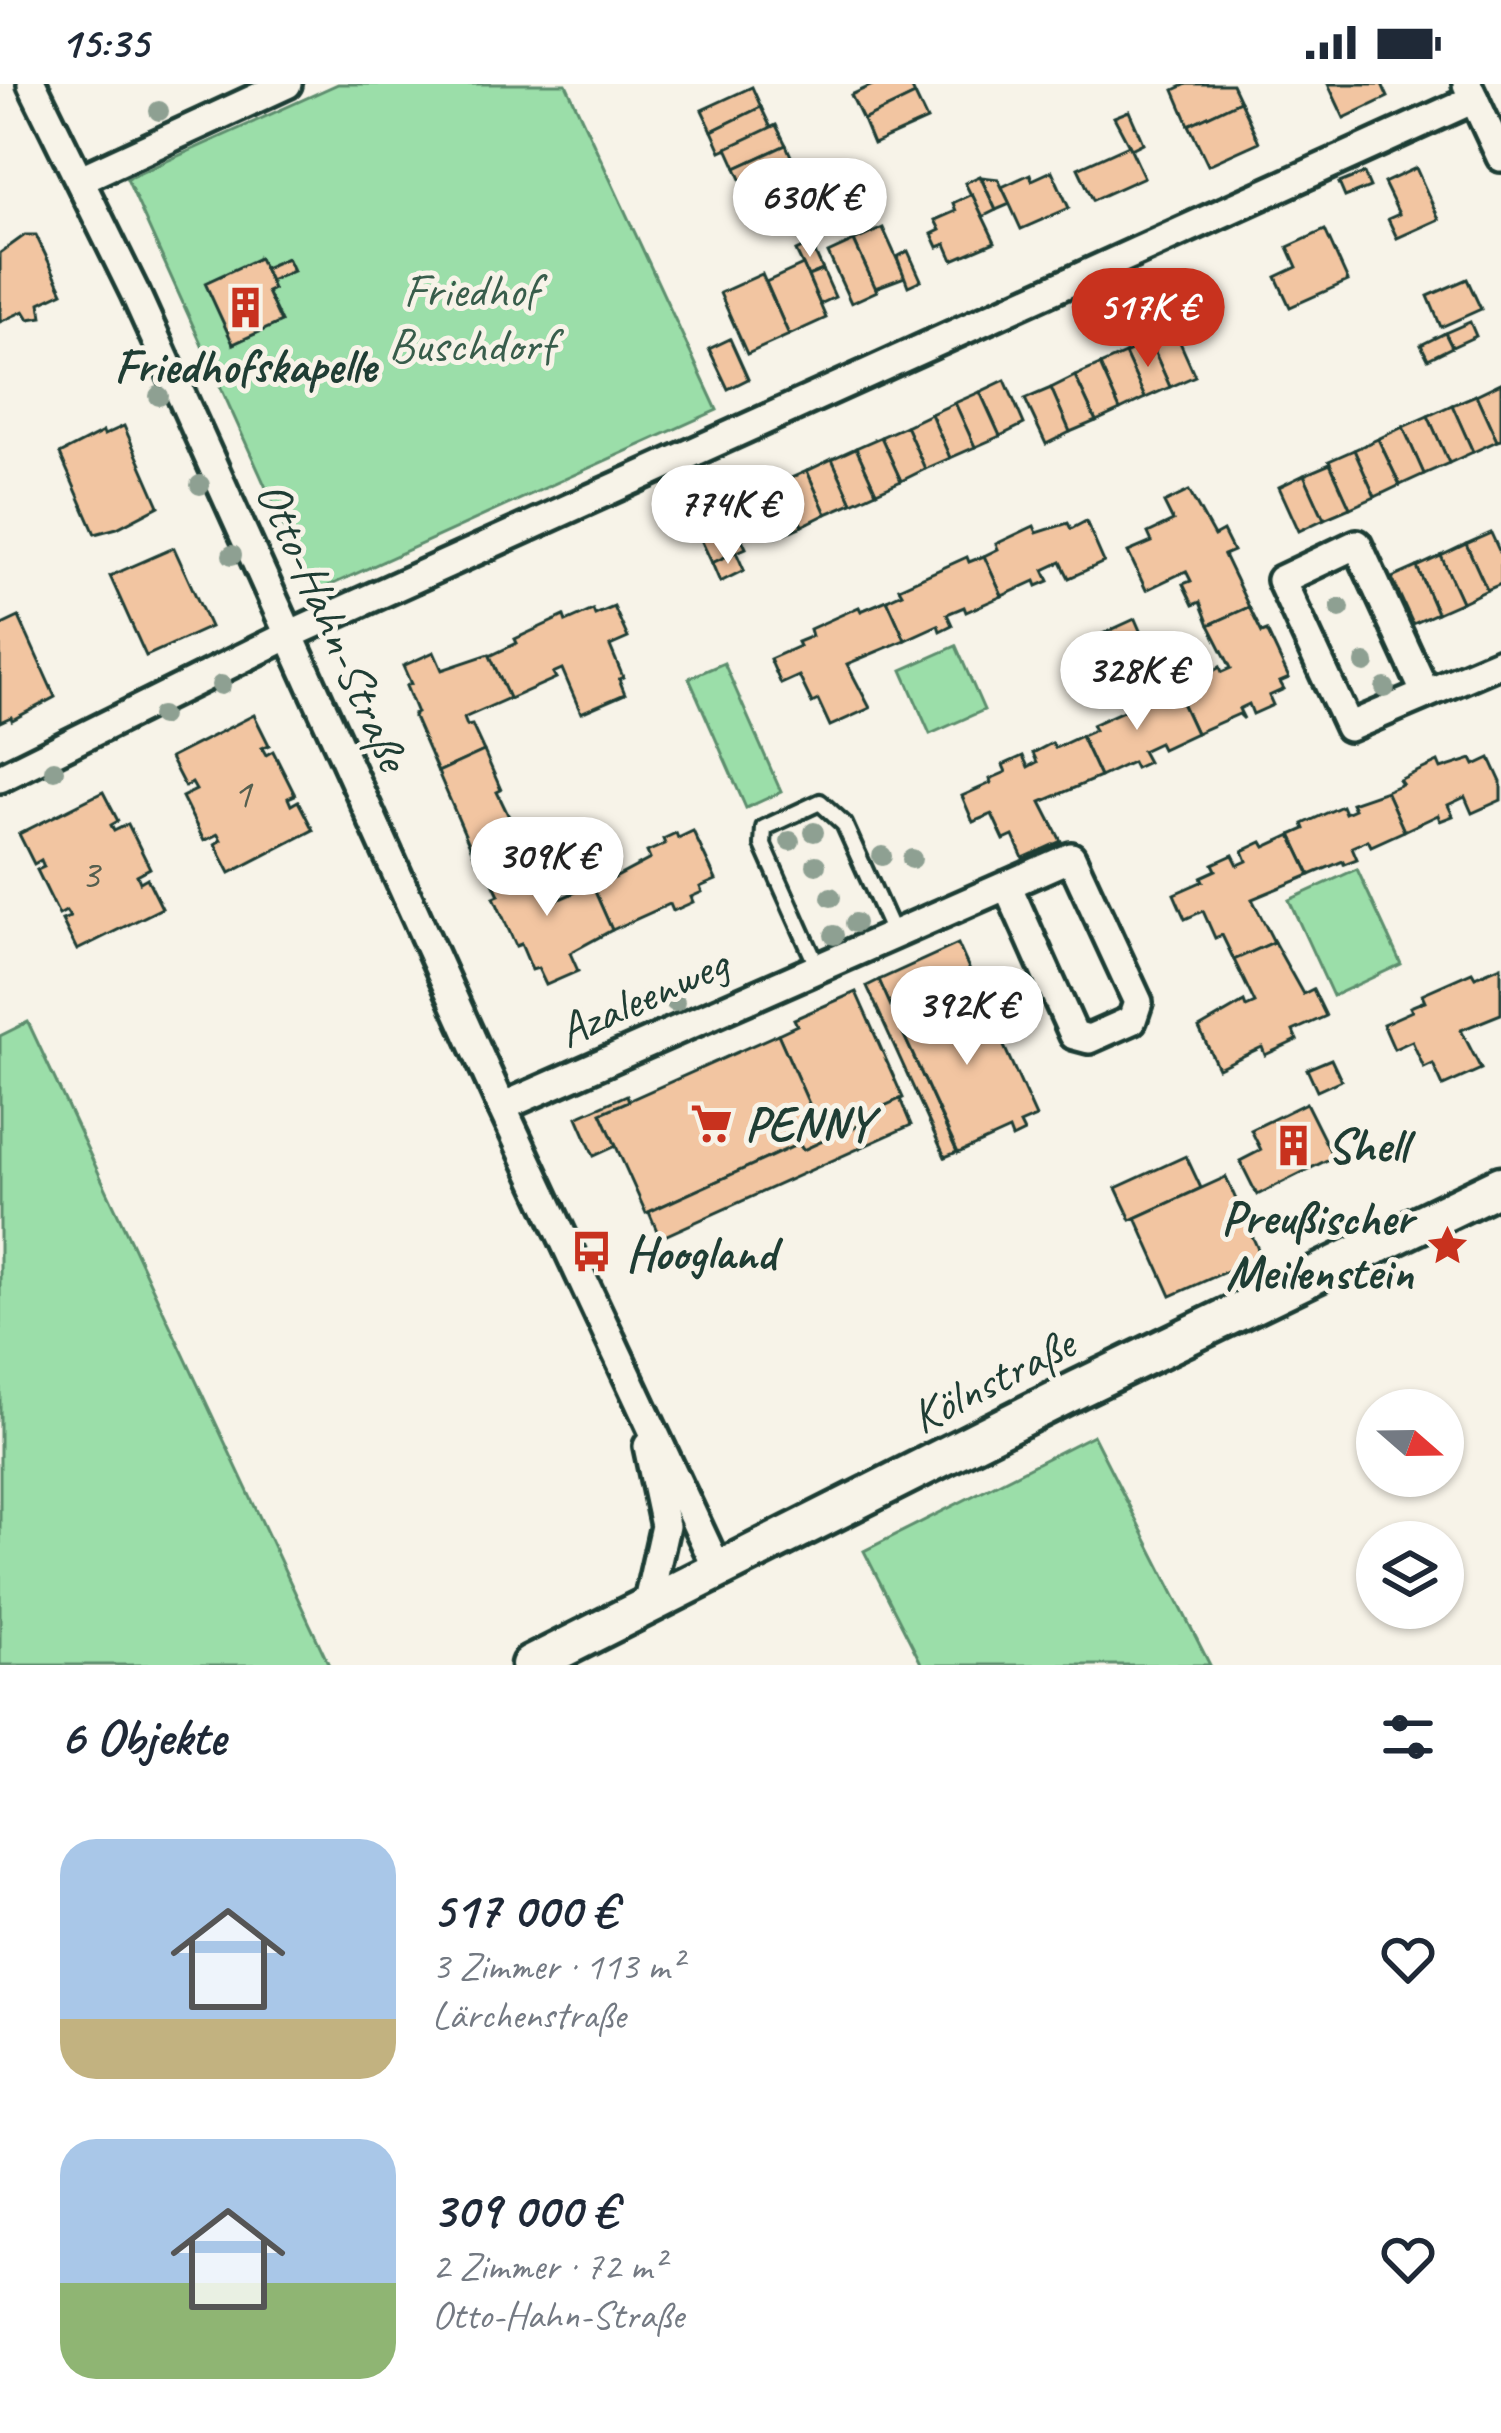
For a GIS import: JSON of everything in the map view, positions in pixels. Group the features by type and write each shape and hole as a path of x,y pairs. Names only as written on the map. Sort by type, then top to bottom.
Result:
{"main road":[{"name":"Kölnstraße","path":"530,1665 1078,1389 1501,1185"}],"street":[{"name":"Otto-Hahn-Straße","path":"32,84 81,179 502,1107 719,1572"},
{"path":"81,179 287,84"},
{"path":"0,778 290,635 1470,92 1501,157"},
{"path":"1426,694 1357,544 1281,580 1349,727 1501,662"},
{"name":"Azaleenweg","path":"502,1107 1007,885 1072,857 1138,1002 1132,1020 1090,1039 1074,1035 1007,885"},
{"name":"Otto-Hahn-Straße","path":"639,1401 665,1526 647,1606"}],"lane":[{"path":"818,968 763,845 764,828 820,802 844,824 894,935"}],"green space":[{"name":"Friedhof Buschdorf","path":"338,84 566,84 717,410 322,589 308,581 127,179","holes":["258,258 264,268 287,258 293,270 270,281 273,289 267,292 281,322 233,344"]},
{"path":"956,646 984,710 930,734 902,670"},
{"path":"724,663 781,792 746,808 689,678"},
{"path":"1357,869 1401,964 1333,996 1289,900"},
{"path":"28,1022 329,1665 0,1665 0,1036"},
{"path":"1093,1435 1210,1665 922,1665 864,1551"}],"building":[{"path":"875,84 910,84 915,95 863,120 851,95"},
{"path":"1187,84 1232,84 1240,101 1189,125 1174,90"},
{"path":"1328,84 1382,84 1388,97 1344,118"},
{"path":"752,87 761,107 712,131 702,110"},
{"path":"915,95 927,120 873,144 863,120"},
{"path":"1240,101 1259,142 1208,165 1189,125"},
{"path":"761,107 771,128 721,151 712,131"},
{"path":"1129,111 1143,143 1131,149 1114,117"},
{"path":"776,125 786,145 736,168 727,148"},
{"path":"786,145 795,165 745,188 736,168"},
{"path":"1129,145 1144,177 1093,200 1078,168"},
{"path":"795,165 804,185 754,209 745,188"},
{"path":"1416,168 1439,219 1397,238 1388,219 1399,214 1384,183"},
{"path":"1052,171 1069,208 1021,229 1002,187 1030,174 1032,180"},
{"path":"1364,173 1370,187 1345,197 1339,183"},
{"path":"980,176 996,210 982,217 965,183"},
{"path":"981,177 998,179 1010,204 996,210"},
{"path":"972,194 995,242 953,260 946,244 938,247 932,234 940,230 935,220 956,211 953,203"},
{"path":"883,228 905,277 875,288 854,241"},
{"path":"1325,230 1348,281 1290,307 1276,277 1297,267 1288,247"},
{"path":"25,235 36,235 63,292 40,303 42,317 29,319 24,311 0,322 0,253"},
{"path":"854,241 877,291 851,303 828,253"},
{"path":"811,244 823,270 808,276 796,251"},
{"path":"908,251 921,280 908,286 897,257"},
{"name":"Friedhofskapelle","path":"259,258 281,322 233,344 205,283"},
{"path":"287,258 293,271 270,281 264,268"},
{"path":"803,265 826,318 789,335 766,282"},
{"path":"823,270 835,297 820,304 808,276"},
{"path":"762,274 789,335 747,354 720,293"},
{"path":"1467,279 1481,309 1441,327 1428,296"},
{"path":"1470,322 1476,336 1452,347 1445,333"},
{"path":"1175,331 1195,376 1170,387 1150,342"},
{"path":"1445,333 1452,347 1428,359 1421,345"},
{"path":"730,339 748,379 728,389 709,349"},
{"path":"1150,342 1170,387 1145,398 1125,354"},
{"path":"1125,354 1145,398 1120,410 1100,365"},
{"path":"1100,365 1120,410 1096,421 1075,376"},
{"path":"1075,376 1096,421 1070,432 1051,388"},
{"path":"1005,380 1024,424 1000,436 980,392"},
{"path":"1501,383 1501,440 1497,441 1476,395"},
{"path":"1051,388 1070,432 1046,444 1025,399"},
{"path":"980,392 1000,436 975,447 955,403"},
{"path":"1476,395 1497,441 1473,452 1452,405"},
{"path":"955,403 975,447 950,458 931,414"},
{"path":"1452,405 1473,452 1449,463 1428,416"},
{"path":"931,414 950,458 925,469 906,426"},
{"path":"1428,416 1449,463 1424,474 1403,427"},
{"path":"124,426 159,506 95,534 60,454"},
{"path":"906,426 925,469 901,481 881,437"},
{"path":"1403,427 1424,474 1400,485 1378,439"},
{"path":"881,437 901,481 876,492 856,448"},
{"path":"1378,439 1400,485 1375,497 1354,450"},
{"path":"856,448 876,492 852,503 832,459"},
{"path":"1354,450 1375,497 1350,508 1329,461"},
{"path":"832,459 852,503 826,514 807,471"},
{"path":"1330,464 1350,508 1324,519 1304,475"},
{"path":"807,471 826,514 802,526 782,482"},
{"path":"1304,475 1324,519 1299,531 1279,487"},
{"path":"782,482 802,526 777,537 757,493"},
{"path":"1189,491 1214,536 1223,531 1233,551 1224,555 1249,607 1209,625 1200,602 1193,605 1183,584 1191,581 1186,571 1146,590 1128,552 1152,542 1148,533 1173,521 1164,503"},
{"path":"729,511 746,548 712,563 695,527"},
{"path":"1086,521 1104,562 1069,578 1061,562 1044,570 1049,581 1037,586 1035,581 1002,596 984,556 998,549 996,544 1034,526 1037,533 1068,523 1071,529"},
{"path":"1491,533 1501,555 1501,584 1487,590 1466,544"},
{"path":"1466,544 1487,590 1462,602 1441,556"},
{"path":"174,548 210,627 146,656 110,576"},
{"path":"736,552 744,570 720,582 712,563"},
{"path":"984,556 1002,596 966,612 964,607 947,614 952,625 940,631 938,625 905,640 887,600 902,593 899,588 967,557 969,562"},
{"path":"1441,556 1462,602 1437,613 1417,567"},
{"path":"1417,567 1437,613 1413,624 1392,578"},
{"path":"887,600 905,640 847,664 870,708 830,726 799,676 781,684 770,659 799,646 797,642 812,636 810,629"},
{"path":"614,607 628,638 610,646 625,694 581,713 562,669 553,673 556,678 509,699 490,656 564,616 566,622"},
{"path":"1249,607 1262,633 1267,631 1289,678 1280,682 1284,689 1269,696 1273,705 1253,714 1249,704 1239,709 1244,719 1239,714 1196,733 1177,692 1220,667 1222,672 1231,668 1209,625"},
{"path":"19,617 55,697 0,722 0,626"},
{"path":"1135,619 1144,640 1139,642 1142,648 1093,671 1090,665 1085,668 1076,646"},
{"path":"434,652 442,670 489,654 509,698 464,718 484,751 438,772 413,715 417,713 403,666"},
{"path":"1177,692 1196,733 1162,749 1159,743 1142,751 1148,762 1135,768 1132,762 1100,777 1081,736 1095,730 1092,725 1159,695 1161,699"},
{"path":"254,715 269,745 262,748 266,755 273,751 295,795 288,798 291,805 298,801 313,830 230,873 215,844 221,840 218,834 204,841 182,797 196,790 192,783 185,787 170,758"},
{"path":"1081,736 1100,777 1041,802 1061,841 1023,858 1013,836 1004,840 992,814 973,822 962,796 1006,772 1003,765 1023,756 1028,767 1037,762 1033,753"},
{"path":"484,751 501,790 497,792 527,854 487,872 481,858 476,860 438,772"},
{"path":"1490,758 1501,782 1501,800 1472,813 1465,797 1448,805 1453,816 1440,821 1438,815 1404,831 1386,791 1438,762 1441,769"},
{"path":"1386,791 1404,831 1371,846 1368,840 1352,847 1357,859 1310,875 1291,835 1305,829 1303,824 1342,806 1345,813 1354,809 1351,803"},
{"path":"103,792 118,821 111,825 114,831 128,824 150,868 137,875 140,882 147,878 162,908 77,950 62,920 70,917 66,911 59,915 37,870 44,867 41,860 34,864 19,834"},
{"path":"693,831 716,880 700,887 702,892 691,897 693,902 673,911 670,904 612,930 592,885 650,859 647,852 665,844 663,839"},
{"path":"1291,835 1310,875 1252,899 1274,942 1234,960 1222,935 1215,938 1203,911 1185,919 1174,894 1203,881 1201,877 1216,870 1213,864 1233,855 1238,865 1247,861 1243,851"},
{"path":"529,853 548,904 592,885 612,930 570,953 578,971 546,985 538,968 532,970 521,944 516,946 488,872"},
{"path":"1274,942 1303,994 1313,989 1326,1016 1293,1031 1297,1040 1265,1055 1262,1047 1218,1068 1199,1028 1244,1002 1246,1007 1255,1003 1234,960"},
{"path":"958,944 975,982 896,1018 879,980"},
{"path":"1501,966 1501,1014 1461,1030 1481,1069 1443,1086 1433,1064 1424,1068 1412,1041 1394,1049 1383,1024 1425,1001 1422,994 1472,972 1475,977"},
{"path":"879,980 957,1152 945,1157 867,986"},
{"path":"975,982 1036,1117 1020,1124 1024,1132 1012,1138 1009,1130 958,1153 896,1018"},
{"path":"856,992 903,1098 867,1114 870,1120 854,1128 851,1120 822,1133 778,1034 797,1025 794,1019"},
{"name":"PENNY","path":"778,1034 825,1140 803,1150 799,1144 646,1213 601,1113"},
{"path":"1331,1059 1341,1080 1317,1091 1307,1069"},
{"path":"627,1095 629,1101 601,1113 616,1146 594,1156 577,1117"},
{"path":"900,1099 911,1125 660,1238 649,1212 799,1144 803,1150 825,1140 822,1133 851,1120 854,1128 863,1124 870,1120 867,1114"},
{"name":"Shell","path":"1306,1103 1333,1157 1257,1195 1240,1161 1261,1150 1251,1130"},
{"path":"1186,1156 1201,1188 1131,1220 1116,1188"},
{"path":"1226,1177 1261,1256 1171,1296 1136,1218"}],"place":[{"name":"Friedhofskapelle","path":"245,307"},
{"name":"PENNY","path":"711,1123"},
{"name":"Shell","path":"1293,1145"},
{"name":"Preußischer Meilenstein","path":"1447,1245"},
{"name":"Hoogland","path":"592,1252"}]}
